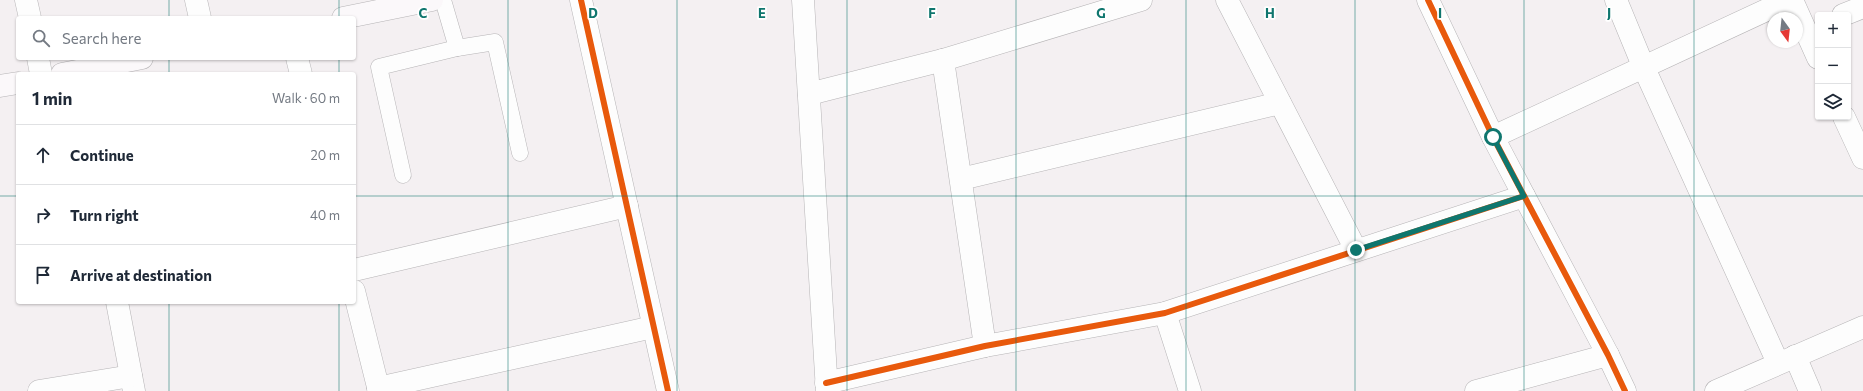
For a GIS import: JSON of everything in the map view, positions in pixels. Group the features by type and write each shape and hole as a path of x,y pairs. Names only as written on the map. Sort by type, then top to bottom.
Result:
{"street":[{"path":"26,0 30,16"},
{"path":"196,0 200,16"},
{"path":"353,16 432,0"},
{"path":"581,0 668,391"},
{"path":"803,0 827,387 985,346 1165,313 1524,196"},
{"path":"809,94 944,60 1141,0"},
{"path":"1227,0 1356,250"},
{"path":"1428,0 1493,137 1608,355 1625,391"},
{"path":"1616,0 1644,68 1787,360 1810,391"},
{"path":"1493,137 1788,0"},
{"path":"1792,0 1812,28 1816,48"},
{"path":"1850,12 1863,7"},
{"path":"38,60 42,72"},
{"path":"75,72 132,60"},
{"path":"298,60 300,72"},
{"path":"944,60 985,346"},
{"path":"0,86 16,83"},
{"path":"961,179 1280,102"},
{"path":"1845,120 1863,158"},
{"path":"356,270 627,206"},
{"path":"356,299 378,390 653,327"},
{"path":"39,391 132,384 117,304"},
{"path":"1165,313 1190,391"},
{"path":"1716,391 1863,327"},
{"path":"1476,391 1608,355"}],"lane":[{"path":"443,0 457,48"},
{"path":"403,175 379,67 457,48 495,42 520,152"}],"cycle path":[{"path":"581,0 668,391"},
{"path":"1428,0 1493,137 1608,355 1625,391"},
{"path":"826,383 985,346 1165,313 1524,196"}],"route":[{"path":"1356,250 1524,196 1493,137"}]}
